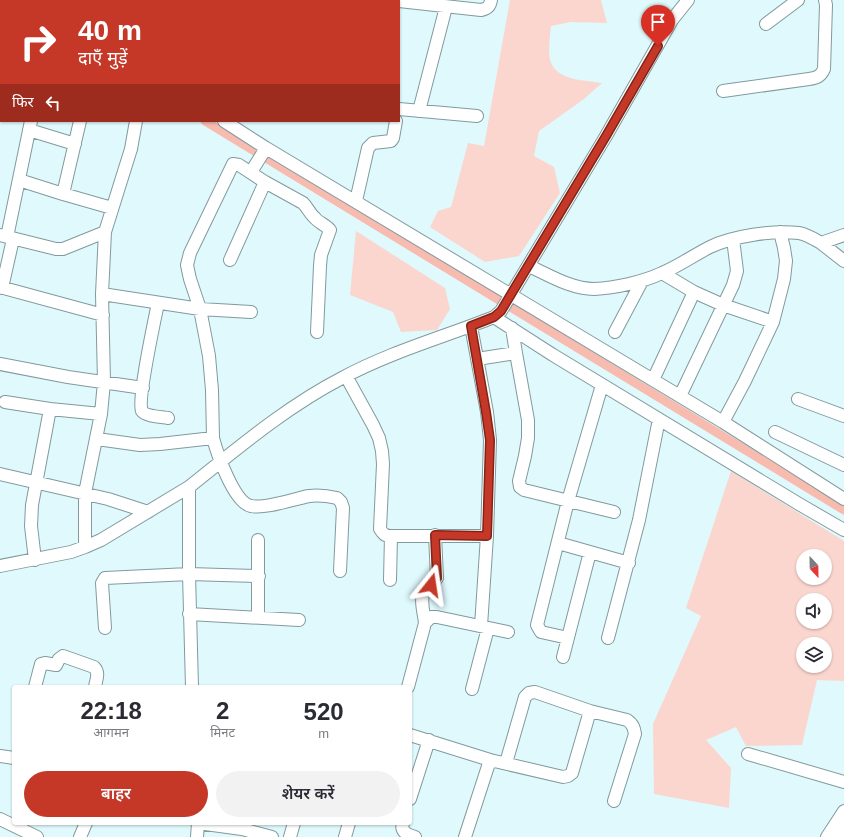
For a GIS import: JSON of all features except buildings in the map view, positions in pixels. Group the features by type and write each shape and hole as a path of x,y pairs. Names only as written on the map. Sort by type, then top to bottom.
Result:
{"highway":[{"path":"840,837 844,830"}],"street":[{"path":"400,1 481,10 486,9 489,6 491,0"},
{"path":"766,24 798,0"},
{"path":"723,91 817,78 822,74 824,69 825,0"},
{"path":"0,566 71,552 102,540 189,487 299,402 346,376 383,358 471,326 498,314 529,266 684,1"},
{"path":"419,112 446,7"},
{"path":"400,109 476,116"},
{"path":"63,194 80,122"},
{"path":"85,547 85,493 101,414 104,382 102,294 105,232 131,149 136,122"},
{"path":"225,122 264,150 356,201 510,297 724,422 844,499"},
{"path":"356,201 368,148 373,144 390,141 393,138 396,122"},
{"path":"75,144 30,125 7,237 1,288 103,315"},
{"path":"254,168 264,150"},
{"path":"317,332 321,255 330,230 328,227 316,220 307,206 265,182 254,168 233,164 190,253 188,265 190,279 200,309 210,370 216,449 228,477 241,500 250,506 262,506 311,496 337,498 341,502 343,508 340,572"},
{"path":"19,180 112,208"},
{"path":"230,260 265,182"},
{"path":"7,237 56,249 63,249 105,232"},
{"path":"529,266 578,287 594,289 642,281 662,273 710,247 733,239 780,232 800,233 821,243 844,261"},
{"path":"724,422 745,382 773,322 784,279 786,261 780,232"},
{"path":"821,243 844,235"},
{"path":"680,396 733,285 737,271 733,239"},
{"path":"662,273 694,292 723,305 773,322"},
{"path":"615,332 642,281"},
{"path":"653,380 694,292"},
{"path":"102,294 200,309 251,312"},
{"path":"158,302 143,388 142,411 145,414 168,418"},
{"path":"498,314 512,328 553,355 844,530"},
{"path":"471,326 490,440 485,627 472,689"},
{"path":"512,328 528,420 528,438 519,482 520,487 524,490 614,512"},
{"path":"477,360 516,354"},
{"path":"0,364 143,388"},
{"path":"346,376 379,438 382,450 383,464 380,529 382,533 386,536 487,536"},
{"path":"568,638 541,632 537,625 568,501 602,384"},
{"path":"798,399 844,416"},
{"path":"5,402 50,409 101,414"},
{"path":"35,560 31,526 32,505 50,409"},
{"path":"608,638 629,563 659,419"},
{"path":"775,432 844,465"},
{"path":"96,439 140,445 214,438"},
{"path":"0,474 85,493 129,505 148,512"},
{"path":"189,487 188,574 192,685"},
{"path":"409,685 425,623 422,599 424,592 435,582 437,578 435,535"},
{"path":"390,580 391,536"},
{"path":"258,540 258,617"},
{"path":"558,543 629,563"},
{"path":"563,658 590,552"},
{"path":"105,628 102,583 106,578 188,574 259,576"},
{"path":"189,614 299,620"},
{"path":"425,623 431,618 437,617 508,632"},
{"path":"36,685 41,664 45,663 56,665 59,659 63,656 94,667 98,674 95,685"},
{"path":"506,764 525,697 529,693 535,692 590,711 627,720 634,728 635,734 614,801"},
{"path":"412,736 490,760 563,777 572,773 590,711"},
{"path":"412,794 429,740"},
{"path":"748,754 844,782"},
{"path":"0,756 12,758"},
{"path":"465,837 490,760"},
{"path":"827,837 844,811"},
{"path":"4,822 8,837"},
{"path":"4,822 37,837"},
{"path":"80,837 85,825"},
{"path":"198,825 198,837"},
{"path":"213,825 242,829 272,837"},
{"path":"290,837 293,825"},
{"path":"345,837 348,825"},
{"path":"402,825 403,831 407,835 415,837"}],"shaded area":[{"path":"510,0 601,0 607,23 571,22 551,26 549,52 553,67 564,76 579,80 602,83 584,99 539,131 534,156 554,167 560,193 519,256 485,262 430,227 438,211 451,207 468,143 484,146"},
{"path":"356,231 445,288 450,309 437,330 401,332 393,312 350,295"},
{"path":"731,471 844,541 844,681 817,680 802,745 746,746 736,727 706,740 731,768 729,808 654,794 653,724 701,616 686,608"}],"waterway":[{"path":"207,122 844,510"}],"route":[{"path":"431,585 437,578 435,535 487,536 490,440 471,326 494,317 501,311 658,46"}]}
